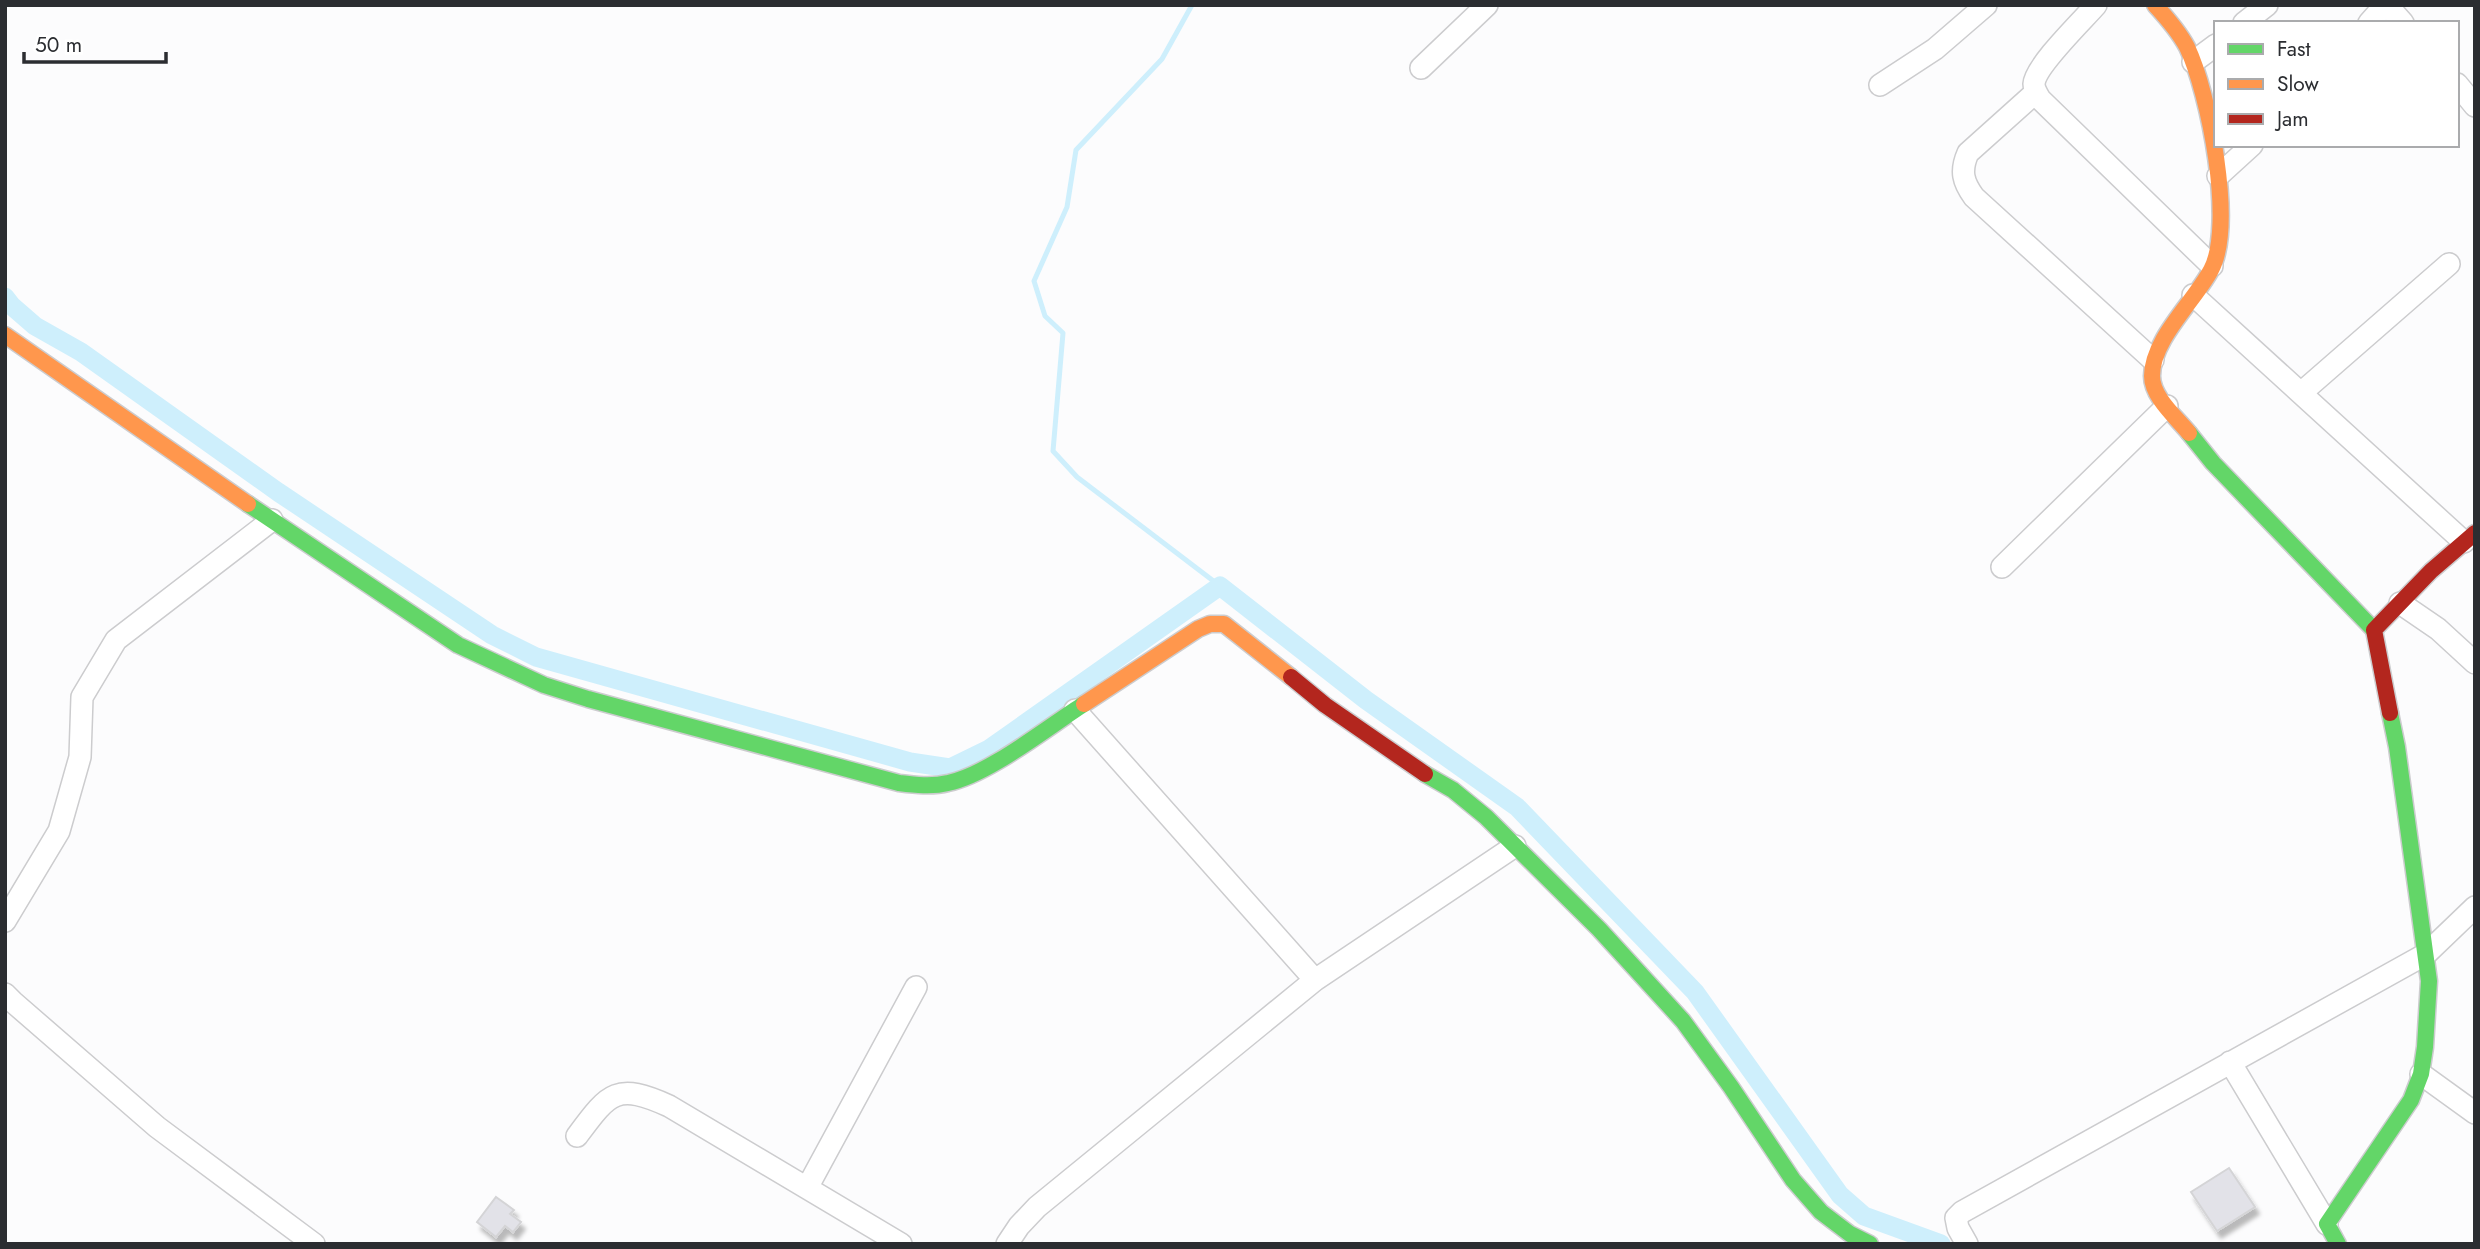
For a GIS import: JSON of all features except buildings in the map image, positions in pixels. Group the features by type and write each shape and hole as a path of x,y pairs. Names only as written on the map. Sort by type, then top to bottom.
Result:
{"street":[{"path":"1421,68 1486,5"},
{"path":"1880,85 1936,49 1986,5"},
{"path":"2096,5 2038,70 2034,85 2036,92 2040,99 2213,266"},
{"path":"2155,5 2185,44 2193,62 2211,134 2221,197 2219,236 2213,266 2153,359 2151,381 2154,390 2213,463 2374,630 2397,747 2429,981 2426,1046 2421,1074 2411,1100 2327,1224"},
{"path":"2247,21 2267,5"},
{"path":"2371,21 2386,5 2401,21"},
{"path":"2193,62 2214,46"},
{"path":"2459,86 2475,106"},
{"path":"2036,92 1968,153 1964,163 1964,181 1974,197 2153,359"},
{"path":"2218,176 2250,147"},
{"path":"2301,393 2449,264"},
{"path":"2193,295 2301,393 2470,537 2374,630"},
{"path":"5,335 458,645 544,685 588,699 900,783 931,787 965,779 1199,629 1210,624 1224,624 1334,712 1417,770 1452,790 1486,817 1599,929 1683,1021 1793,1180 1821,1212 1850,1234 1870,1244"},
{"path":"2002,567 2167,406"},
{"path":"5,921 59,831 80,757 82,697 117,639 272,520"},
{"path":"2400,603 2438,629 2475,663"},
{"path":"1074,710 1315,980"},
{"path":"1007,1244 1037,1207 1315,980 1515,846"},
{"path":"1967,1244 1956,1218 1962,1212 2426,954 2475,907"},
{"path":"807,1188 916,986"},
{"path":"5,994 157,1127 314,1244"},
{"path":"2230,1062 2338,1244"},
{"path":"2421,1074 2475,1112"},
{"path":"577,1136 608,1099 629,1092 645,1095 669,1106 901,1244"}],"waterway":[{"path":"1192,5 1162,59 1076,150 1067,207 1034,281 1045,316 1063,333 1053,451 1077,477 1220,586"},
{"path":"5,297 35,326 81,352 278,492 492,635 536,657 910,762 950,768 989,749 1220,586 1366,700 1517,807 1695,992 1840,1195 1864,1216 1941,1244"}],"traffic: fast":[{"path":"2189,433 2213,463 2374,630"},
{"path":"248,504 458,645 544,685 899,783 936,785 981,771 1084,704"},
{"path":"2338,1244 2327,1224 2411,1100 2421,1074 2425,1047 2429,981 2390,713"},
{"path":"1425,774 1453,790 1486,817 1599,929 1683,1021 1793,1180 1821,1212 1850,1234 1870,1244"}],"traffic: slow":[{"path":"2155,5 2187,47 2203,95 2214,146"},
{"path":"2189,433 2160,399 2152,376 2159,348 2204,282 2218,249 2220,192 2214,147"},
{"path":"5,335 248,504"},
{"path":"1084,704 1198,629 1210,624 1224,624 1291,677"}],"traffic: jam":[{"path":"2390,713 2374,630 2431,571 2475,533"},
{"path":"1291,677 1325,705 1425,774"}]}
